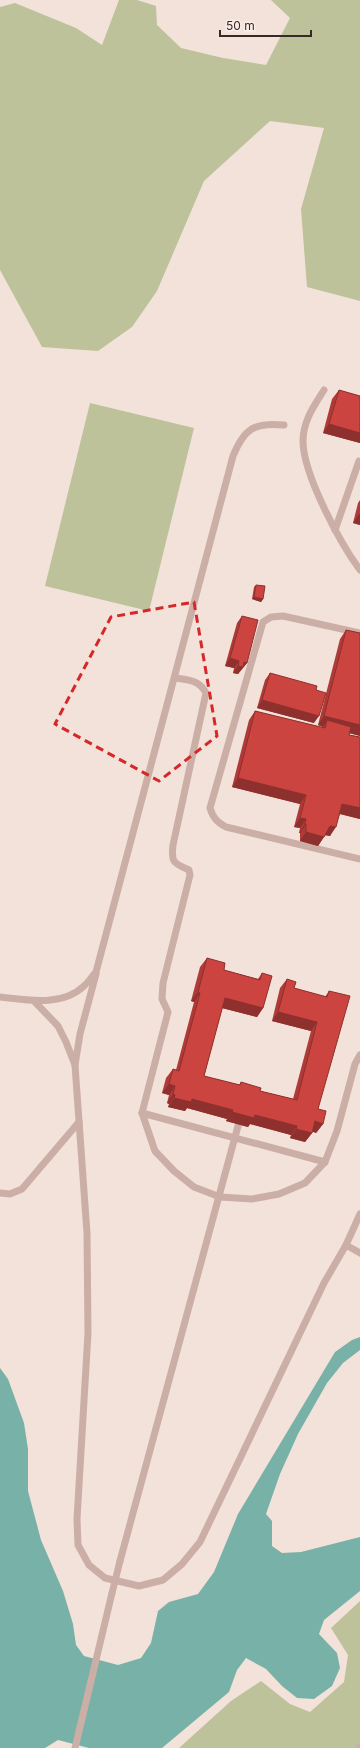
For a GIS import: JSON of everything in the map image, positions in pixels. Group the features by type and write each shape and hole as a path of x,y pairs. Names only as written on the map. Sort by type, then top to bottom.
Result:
{"lane":[{"path":"324,390 309,414 303,441 309,470 335,530 351,558 360,570"},
{"path":"284,425 269,424 250,429 240,440 233,456 96,972 80,1034 75,1065 86,1233 88,1333 77,1520 78,1545 89,1565 105,1578 139,1586 163,1580 182,1564 200,1542 324,1283 346,1245 360,1214"},
{"path":"335,530 360,461"},
{"path":"360,633 283,616 271,617 263,622 210,808 213,817 218,823 226,827 360,860"},
{"path":"175,678 192,681 202,685 206,693 173,845 172,858 176,864 188,870 190,875 163,983 162,999 168,1012 142,1113 156,1151 174,1171 194,1187 220,1197 252,1198 279,1194 305,1183 324,1162 337,1131 355,1064 360,1056"},
{"path":"0,997 34,1001 53,1000 72,994 83,987 96,972"},
{"path":"34,1001 58,1026 75,1065"},
{"path":"142,1113 324,1162"},
{"path":"0,1193 10,1194 22,1189 79,1122"},
{"path":"74,1748 120,1560 220,1197 238,1126"},
{"path":"346,1245 360,1253"}],"highlighted area":[{"path":"194,602 217,736 159,781 55,724 111,617"}],"green space":[{"path":"119,0 137,0 156,6 157,25 181,48 223,58 266,65 290,18 271,0 360,0 360,301 307,287 301,209 324,128 270,121 204,181 157,291 132,327 98,351 42,347 0,270 0,7 15,3 76,28 102,45"},
{"path":"90,403 194,428 149,611 45,586"},
{"path":"360,1601 360,1748 179,1748 231,1701 261,1681 290,1704 310,1712 344,1682 348,1655 331,1628"}],"water":[{"path":"360,1337 360,1350 343,1363 327,1383 298,1434 280,1474 266,1514 272,1521 272,1546 282,1553 301,1552 360,1537 360,1591 324,1620 319,1634 337,1653 340,1668 332,1686 314,1699 297,1698 282,1686 266,1669 246,1658 237,1670 229,1692 162,1748 89,1748 58,1740 45,1748 0,1748 0,1368 8,1379 24,1423 28,1449 28,1491 41,1540 63,1591 73,1624 76,1645 84,1656 118,1665 141,1658 151,1643 158,1611 169,1602 198,1594 214,1572 238,1514 335,1352 352,1340"}],"building":[{"path":"339,390 360,396 360,433 329,424"},
{"path":"256,585 265,586 263,599 254,597"},
{"path":"242,616 258,620 247,663 244,662 243,667 238,666 239,661 230,658"},
{"path":"346,630 360,633 360,725 324,716"},
{"path":"270,673 317,686 316,690 326,693 319,716 262,700"},
{"path":"255,711 325,728 327,720 351,727 349,735 360,737 360,808 342,804 336,827 330,826 324,837 306,832 306,819 300,818 306,795 238,778"},
{"path":"207,958 225,963 224,970 260,980 262,973 272,976 263,1008 225,998 204,1076 240,1085 241,1082 261,1088 260,1091 297,1100 317,1022 278,1012 287,979 296,982 294,988 327,997 329,991 350,996 318,1109 326,1111 323,1124 315,1121 312,1133 296,1129 297,1126 255,1115 254,1118 232,1112 233,1110 192,1099 191,1102 174,1098 175,1095 173,1094 175,1086 169,1084 173,1069 179,1071 200,993 198,992"}]}
